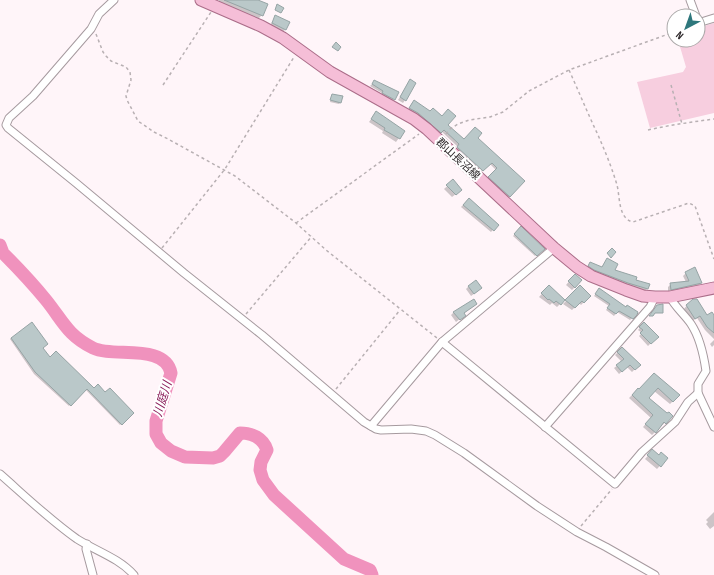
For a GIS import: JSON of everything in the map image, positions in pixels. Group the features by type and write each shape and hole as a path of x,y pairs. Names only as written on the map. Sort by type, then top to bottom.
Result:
{"main road":[{"name":"郡山長沼線","path":"201,0 261,26 283,38 330,72 414,119 554,248 591,276 643,296 670,297 714,288"}],"street":[{"path":"114,0 99,14 91,29 33,96 9,118 6,125 8,128 376,430 411,429 420,430 435,435 464,453 537,506 577,532 655,575"},
{"path":"371,426 442,342 554,248"},
{"path":"545,427 650,307 655,297"},
{"path":"670,297 696,334 706,371 698,384 698,393 714,427"},
{"path":"442,342 615,484 642,452 660,437 674,422 688,402 698,393"},
{"path":"0,474 64,529 120,563 134,575"},
{"path":"87,544 86,549 93,575"}],"path":[{"path":"163,85 215,6"},
{"path":"91,29 96,33 106,56 111,61 126,67 130,72 131,80 126,96 138,121 154,132 225,169 296,223 326,250 442,342"},
{"path":"440,142 455,125 469,120 490,117 503,112 529,91 569,70 666,35"},
{"path":"159,252 225,169 298,50"},
{"path":"569,70 604,149 617,184 625,217 629,221 633,222 689,203 695,206 714,259"},
{"path":"671,85 682,124"},
{"path":"648,130 669,125 714,119"},
{"path":"296,223 426,129"},
{"path":"241,319 312,236"},
{"path":"332,393 400,310"},
{"path":"577,532 615,484"}],"shaded area":[{"path":"714,23 714,113 650,128 637,82 683,72 686,67 680,48 706,48 706,26"}],"building":[{"path":"224,0 258,0 268,4 263,16"},
{"path":"277,4 284,8 281,13 275,10"},
{"path":"275,15 290,22 286,30 272,23"},
{"path":"336,42 341,47 338,51 332,47"},
{"path":"410,79 416,83 406,101 400,97"},
{"path":"374,80 399,92 395,100 382,93 383,91 372,84"},
{"path":"332,94 343,96 341,103 330,100"},
{"path":"414,100 430,111 433,108 442,116 448,109 456,116 448,125 464,139 475,127 482,133 478,138 525,181 510,197 488,177 497,168 492,163 483,171 457,147 459,144 444,130 441,133 418,113 409,108"},
{"path":"376,111 405,131 400,139 384,130 385,128 371,119"},
{"path":"453,179 462,190 456,195 446,185"},
{"path":"469,198 499,225 494,231 463,205"},
{"path":"521,226 545,249 537,256 514,234"},
{"path":"612,248 616,252 611,258 607,253"},
{"path":"607,258 618,264 615,270 637,277 636,280 650,284 648,289 594,270 588,266 590,262 602,267"},
{"path":"695,267 702,283 671,290 670,283 689,281 685,272"},
{"path":"575,274 582,280 575,288 568,281"},
{"path":"476,280 482,288 474,294 468,286"},
{"path":"549,285 565,300 561,305 556,301 554,303 549,299 548,300 541,293"},
{"path":"580,285 591,296 584,303 582,301 575,308 565,300"},
{"path":"599,288 626,307 627,305 638,312 637,315 633,319 619,311 616,314 607,308 610,304 595,294"},
{"path":"474,299 477,304 464,313 466,316 460,320 453,312"},
{"path":"693,299 697,299 707,315 712,312 714,315 714,333 707,327 700,316 695,319 686,305"},
{"path":"663,304 663,313 655,313 653,316 649,316 657,305"},
{"path":"32,322 48,344 43,348 50,357 56,351 94,388 98,384 105,392 110,388 134,413 122,425 87,389 71,406 35,372 11,338"},
{"path":"644,322 659,337 651,344 640,333 643,330 639,327"},
{"path":"622,347 641,365 635,370 630,365 622,372 616,365 624,359 617,352"},
{"path":"654,373 680,395 673,402 658,388 649,398 673,416 666,424 664,422 656,433 645,424 653,415 632,395"},
{"path":"652,449 659,455 661,452 668,458 661,467 647,455"}],"waterway":[{"name":"川庭川","path":"0,245 3,253 41,294 71,333 84,343 102,351 149,355 159,358 167,364 171,373 156,421 156,434 161,443 171,451 185,457 213,458 220,456 240,433 253,435 260,439 267,450 261,462 260,470 263,480 274,495 344,559 370,570 372,575"}]}
